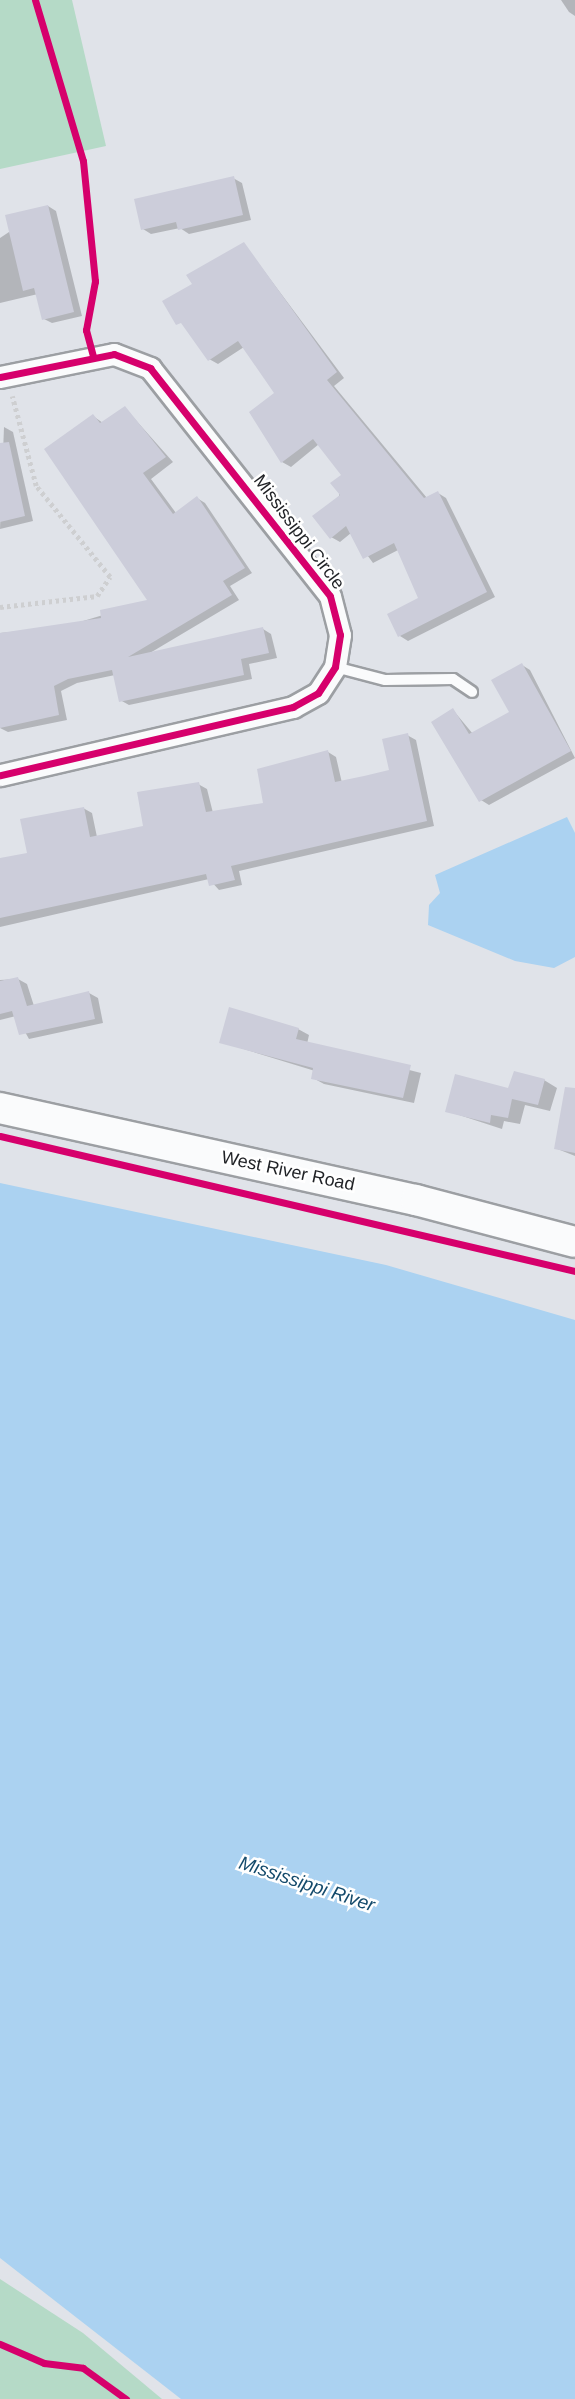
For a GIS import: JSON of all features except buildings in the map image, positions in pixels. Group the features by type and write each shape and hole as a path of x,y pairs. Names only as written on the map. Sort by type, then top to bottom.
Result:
{"street":[{"name":"Mississippi Circle","path":"0,775 293,707 318,693 335,667 340,635 330,596 150,368 114,354 4,376"},
{"name":"West River Road","path":"0,1108 416,1199 575,1242"}],"lane":[{"path":"335,667 386,680 453,679 472,692"}],"path":[{"path":"0,607 97,596 110,577 36,486 4,376"}],"green space":[{"path":"0,0 72,0 106,146 0,169"},
{"path":"0,2279 83,2333 162,2399 0,2399"}],"water":[{"path":"567,817 575,833 575,957 554,968 515,961 428,925 429,905 440,893 435,875"},
{"name":"Mississippi River","path":"0,1183 386,1265 575,1320 575,2399 181,2399 0,2258"}],"cycle path":[{"path":"35,0 83,161 95,281 86,330 93,356"},
{"path":"0,377 114,354 150,368 330,596 340,635 335,667 318,693 293,707 0,775"},
{"path":"0,1136 575,1271"},
{"path":"0,2344 44,2363 83,2368 126,2399"}]}
